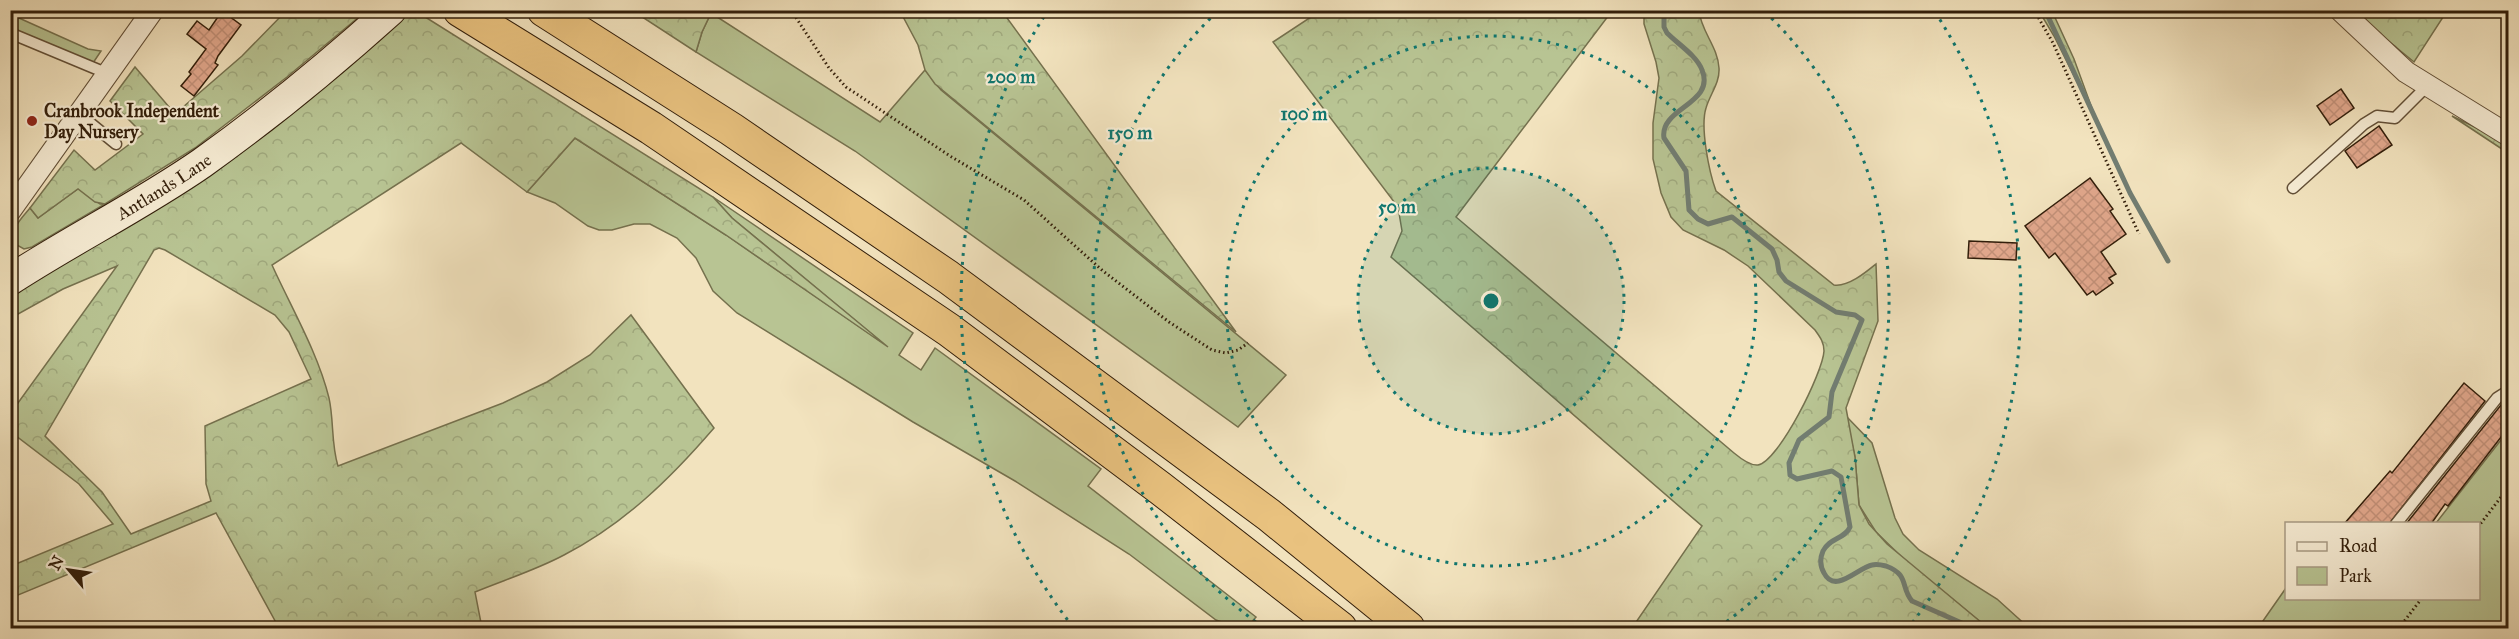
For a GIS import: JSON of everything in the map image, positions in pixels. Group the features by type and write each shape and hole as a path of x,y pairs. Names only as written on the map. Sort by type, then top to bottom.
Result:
{"highway":[{"path":"460,10 651,128 949,330 1160,488 1340,628"},
{"path":"544,10 731,129 948,277 1269,515 1408,628"}],"main road":[{"name":"Antlands Lane","path":"11,278 117,218 201,163 342,53 391,10"}],"street":[{"path":"10,211 153,10"},
{"path":"2340,10 2396,63 2427,86 2508,135"}],"lane":[{"path":"10,33 106,74"},
{"path":"2293,188 2364,124 2377,117 2397,117 2427,86"},
{"path":"78,113 116,144"},
{"path":"2398,522 2497,398 2508,391"}],"path":[{"path":"791,10 829,68 846,87 941,150 1024,200 1103,271 1168,322 1200,344 1220,352 1238,350 1248,343"},
{"path":"2034,10 2053,43 2139,234"},
{"path":"2480,524 2508,488"},
{"path":"2399,628 2420,600"}],"green space":[{"path":"414,10 713,197 732,218 888,347 726,235 575,138 527,192 461,143 272,265 311,347 324,381 331,406 334,449 338,466 503,403 547,382 590,355 631,315 714,428 680,465 626,515 586,543 542,565 475,592 482,628 279,628 216,513 11,598 11,566 113,524 79,484 11,432 10,414 117,266 63,289 11,318 11,294 385,34","holes":["159,248 275,315 289,332 311,379 205,426 206,484 211,501 131,534 102,492 45,436 154,250"]},
{"path":"286,11 366,11 287,77 195,148 105,204 95,202 78,189 38,218 30,208 74,150 95,170 143,134 110,101 135,67 175,114 242,56"},
{"path":"633,11 707,11 711,13 696,52"},
{"path":"900,11 1002,11 1236,332 935,84 925,70 918,45"},
{"path":"1320,11 1612,11 1456,217 1736,455 1748,463 1758,465 1767,460 1788,433 1816,377 1824,348 1815,330 1748,266 1724,250 1683,230 1671,217 1661,193 1653,159 1653,123 1659,78 1644,24 1644,11 1699,11 1716,53 1719,68 1716,84 1704,116 1708,161 1716,191 1834,285 1851,282 1876,264 1878,321 1846,408 1855,457 1859,505 1869,524 1887,544 1988,628 1632,628 1702,526 1391,257 1402,231 1398,207 1273,42"},
{"path":"2039,11 2052,11 2074,59 2097,122 2054,36"},
{"path":"2352,11 2447,11 2414,62"},
{"path":"711,13 880,122 925,70 941,90 1286,375 1238,427 855,151 696,52"},
{"path":"10,14 88,49 101,51 93,63 11,30"},
{"path":"2452,116 2508,143 2508,153"},
{"path":"575,138 726,235 880,341 732,218 713,197 913,333 899,355 921,370 935,348 1101,469 1088,486 1256,617 1249,625 1238,628 1216,620 1129,554 1015,481 913,422 737,313 713,291 696,258 677,238 650,224 634,224 612,230 599,230 588,226 555,203 527,192"},
{"path":"79,188 100,204 105,204 32,247 24,249 15,244 15,229 30,208 38,218"},
{"path":"1846,416 1872,443 1895,518 1903,534 1919,550 1997,599 2029,628 1988,628 1908,563 1876,532 1859,505 1855,457"},
{"path":"2508,431 2508,628 2258,628 2285,589 2285,600 2480,600 2480,522 2437,522"}],"building":[{"path":"222,11 241,25 218,56 215,63 218,65 194,96 181,86 206,49 187,34 197,21 209,30"},
{"path":"2341,89 2354,108 2330,125 2317,106"},
{"path":"2379,126 2392,145 2357,168 2345,151"},
{"path":"2090,178 2113,209 2110,211 2126,234 2101,252 2116,274 2109,278 2113,283 2096,295 2093,291 2087,295 2055,253 2049,258 2025,226"},
{"path":"1969,241 2017,243 2016,260 1968,258"},
{"path":"2464,383 2485,401 2391,522 2346,522 2390,471 2392,473"},
{"path":"2501,405 2508,411 2508,428 2448,506 2445,504 2432,522 2408,522"}],"waterway":[{"path":"1664,10 1664,27 1667,33 1700,65 1704,81 1695,99 1670,119 1665,128 1664,138 1686,171 1689,210 1698,219 1708,224 1732,217 1772,249 1779,272 1786,281 1836,312 1855,315 1862,320 1832,392 1829,417 1799,440 1789,463 1790,475 1797,479 1832,471 1841,477 1850,527 1845,534 1829,543 1823,551 1821,562 1824,573 1829,579 1841,581 1872,565 1886,566 1902,577 1912,601 1973,628"},
{"path":"2045,10 2130,193 2168,261"}],"place":[{"name":"Cranbrook Independent Day Nursery","path":"32,121"}]}
